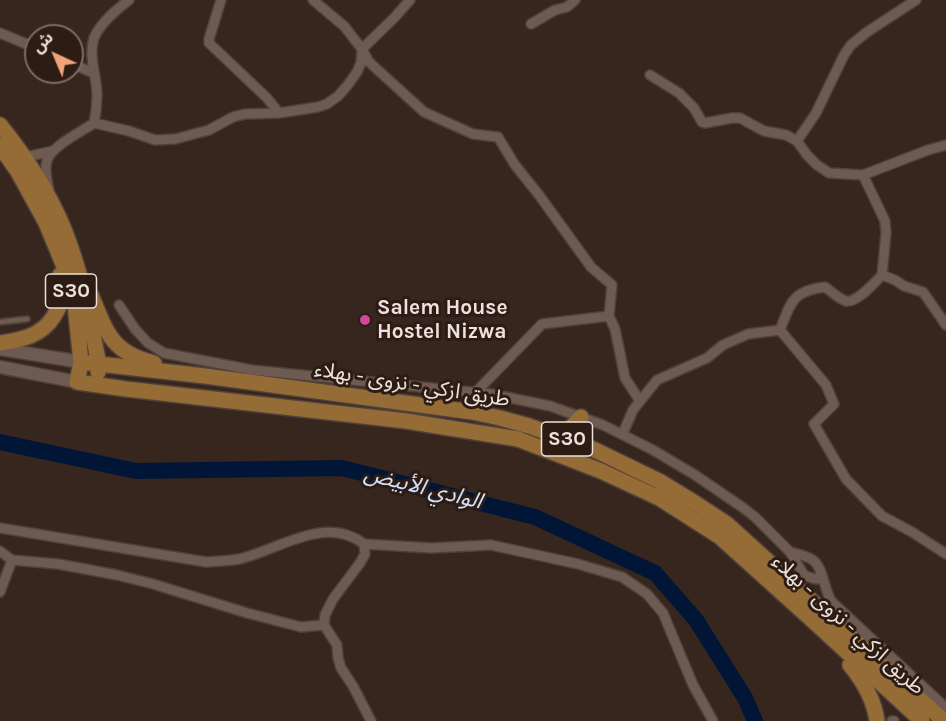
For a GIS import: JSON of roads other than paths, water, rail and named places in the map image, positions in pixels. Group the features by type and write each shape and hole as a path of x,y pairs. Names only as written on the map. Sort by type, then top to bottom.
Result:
{"main road":[{"name":"S30","path":"0,125 25,157 51,202 71,248 85,297 99,364 97,385"},
{"name":"S30","path":"0,146 18,172 46,223 65,269 75,305 81,362 77,382"},
{"path":"0,343 22,340 36,334 50,322 60,306 62,288 59,264 46,223"},
{"path":"71,248 107,334 119,348 137,359 205,376"},
{"name":"طريق ازكي - نزوى - بهلاء","path":"81,362 205,376 472,412 500,418 593,449 659,481 727,524 944,721"},
{"name":"طريق ازكي - نزوى - بهلاء","path":"77,382 406,421 518,439 601,471 659,498 720,537 922,721"},
{"path":"562,437 581,417"},
{"path":"811,619 861,678 873,701 877,721"}],"street":[{"path":"51,202 45,167 47,158 53,151 94,123 97,93 92,51 94,39 99,29 115,10 129,0"},
{"path":"221,0 209,43 267,98 279,113"},
{"path":"313,0 337,19 362,49 369,62 424,112 473,134 498,138 515,165 591,267 612,285 609,316 615,329 625,378 640,401"},
{"path":"94,123 155,140 175,139 209,130 245,114 279,113 327,104 338,96 357,72 361,63 362,49 410,0"},
{"path":"531,24 555,10 567,7 575,0"},
{"path":"796,141 816,113 851,45 916,0"},
{"path":"0,33 24,43"},
{"path":"84,69 94,73"},
{"path":"650,75 679,93 694,108 702,122 740,118 764,130 786,135 796,141 817,165 829,173 863,175 946,145"},
{"path":"25,157 53,151"},
{"path":"780,330 791,302 807,289 825,287 848,301 857,298 882,275 885,221 863,175"},
{"path":"882,275 923,292 946,325"},
{"path":"119,305 135,329 148,343 164,352 252,370 476,392 550,406 603,425 623,433 695,475 742,507 790,552 804,575 817,579 821,575"},
{"path":"476,392 542,324 609,316"},
{"path":"623,433 633,410 657,380 707,358 723,345 748,334 780,330"},
{"path":"780,330 826,384 834,404 814,424 846,479 882,516 946,554"},
{"path":"0,349 81,362"},
{"path":"0,367 77,382"},
{"path":"0,528 206,562 239,559 301,537 327,532 345,533 364,544 431,548 491,545 578,564 622,577 647,594 663,613 693,686 713,721"},
{"path":"364,544 364,554 360,563 333,599 325,615 324,625 337,645 341,668 354,686 371,721"},
{"path":"0,551 12,561 58,564 153,584 301,627 324,625"},
{"path":"790,552 811,559 819,567 828,597 832,602 946,708"},
{"path":"0,591 12,561"}],"lane":[{"path":"0,322 27,319"}],"waterway":[{"name":"الوادي الأبيض","path":"0,442 136,471 342,468 535,517 655,573 696,620 745,698 755,721"}],"place":[{"name":"Salem House Hostel Nizwa","path":"365,320"}]}
